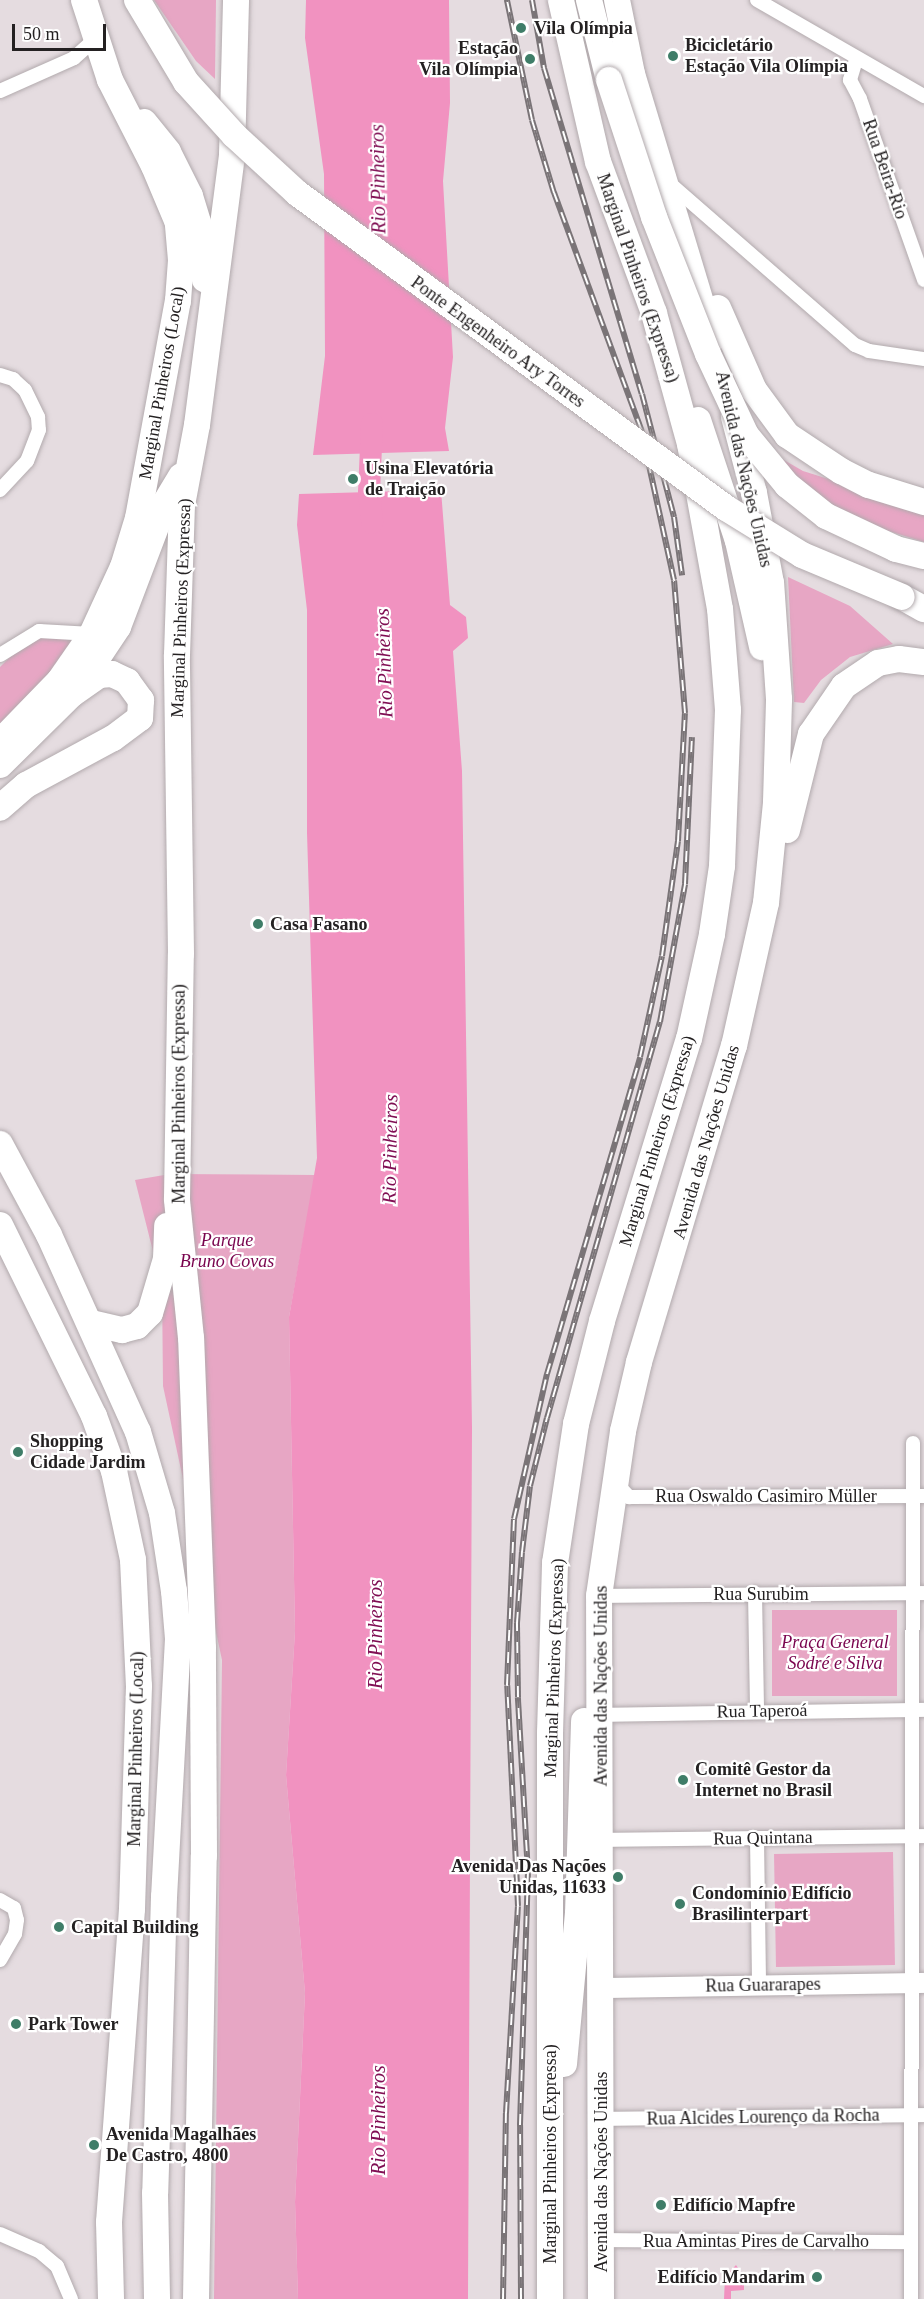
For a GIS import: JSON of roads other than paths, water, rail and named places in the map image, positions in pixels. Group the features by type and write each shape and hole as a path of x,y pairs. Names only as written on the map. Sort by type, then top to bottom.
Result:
{"highway":[{"name":"Marginal Pinheiros (Local)","path":"0,742 60,680 92,634 123,567 138,518 178,301 182,260 178,223 170,201 110,80 84,0"},
{"name":"Ponte Engenheiro Ary Torres","path":"137,0 186,82 234,135 297,193 726,508 802,555 913,600 924,609"},
{"name":"Marginal Pinheiros (Expressa)","path":"195,2299 204,1856 203,1648 191,1338 177,1199 181,954 177,655 182,505 190,463 232,154 236,0"},
{"name":"Marginal Pinheiros (Expressa)","path":"550,2299 551,1641 563,1502 576,1424 602,1321 689,1039 712,934 726,809 728,710 720,609 706,521 673,381 654,313 598,162 561,0"},
{"path":"589,0 609,80 654,217 708,354 746,435 787,485 826,516 896,549 924,556"},
{"name":"Avenida das Nações Unidas","path":"601,2299 602,1988 599,1596 610,1511 639,1362 734,1046 766,903 778,739 775,640 762,532 724,377 632,74 617,0"},
{"path":"110,80 168,152 190,196 204,260 208,333"},
{"path":"687,253 713,299 753,390 787,435 814,456 860,480 924,502"},
{"path":"673,381 699,420 720,477 756,614 778,739"},
{"path":"72,694 118,627 165,503 190,463"},
{"path":"766,903 811,734 827,708 844,686 878,663 899,659 924,662"},
{"path":"0,765 72,694 99,675 112,674 136,691 141,700 140,718 113,738 26,785 0,808"},
{"path":"0,1144 91,1323 138,1432 162,1513 178,1639 164,1897 155,2193 157,2299"},
{"path":"91,1323 122,1330 137,1326 150,1313 166,1259 167,1211 177,1152"},
{"name":"Marginal Pinheiros (Local)","path":"0,1225 94,1416 114,1471 133,1560 138,1627 138,1698 132,1909 110,2222 111,2299"},
{"path":"550,2169 578,1914 586,1597 610,1511"}],"street":[{"path":"757,0 856,60 924,96"},
{"path":"0,91 74,58 96,38"},
{"name":"Rua Beira-Rio","path":"856,60 850,80 860,99 924,280"},
{"path":"662,176 855,345 869,351 924,359"},
{"path":"0,375 13,379 25,390 38,417 39,430 27,461 0,490"},
{"path":"0,655 39,631 92,634"},
{"path":"911,2299 911,2242 918,2115 919,1496 913,1443"},
{"name":"Rua Oswaldo Casimiro Müller","path":"615,1482 629,1497 919,1496"},
{"path":"755,1593 757,1711"},
{"name":"Rua Surubim","path":"599,1596 919,1593"},
{"name":"Rua Taperoá","path":"600,1714 918,1710"},
{"name":"Rua Quintana","path":"601,1840 918,1836"},
{"path":"758,1838 759,1985"},
{"path":"0,1900 14,1908 17,1920 10,1944 0,1960"},
{"name":"Rua Guararapes","path":"602,1988 918,1983"},
{"name":"Rua Alcides Lourenço da Rocha","path":"601,2119 918,2115"},
{"path":"0,2234 39,2251 57,2266 71,2299"},
{"name":"Rua Amintas Pires de Carvalho","path":"601,2240 911,2242"}],"water":[{"path":"306,0 449,0 450,103 443,181 453,357 445,428 449,451 313,455 325,356 324,174 305,38"},
{"path":"441,490 450,605 466,617 468,638 453,651 462,771 472,1428 468,2299 298,2299 295,2202 305,1993 286,1775 295,1631 289,1317 317,1158 307,833 307,610 297,525 299,494"},
{"path":"736,2265 744,2277 744,2290 731,2291 731,2299 724,2299 725,2277"}],"waterway":[{"name":"Rio Pinheiros","path":"372,424 369,492 372,523"}],"railway":[{"path":"503,2299 506,2113 518,1906 507,1685 514,1519 547,1374 640,1057 662,956 678,841 685,713 674,580 641,429 554,193 532,120 507,0"},
{"path":"532,0 544,68 642,394 674,517 682,575"},
{"path":"521,2299 520,2125 528,1873 518,1697 517,1623 522,1552 530,1486 547,1418 660,1022 685,884 692,737"}],"place":[{"name":"Vila Olímpia","path":"521,28"},
{"name":"Bicicletário Estação Vila Olímpia","path":"673,56"},
{"name":"Estação Vila Olímpia","path":"530,59"},
{"name":"Usina Elevatória de Traição","path":"353,479"},
{"name":"Casa Fasano","path":"258,924"},
{"name":"Shopping Cidade Jardim","path":"18,1452"},
{"name":"Comitê Gestor da Internet no Brasil","path":"683,1780"},
{"name":"Avenida Das Nações Unidas, 11633","path":"618,1877"},
{"name":"Condomínio Edifício Brasilinterpart","path":"680,1904"},
{"name":"Capital Building","path":"59,1927"},
{"name":"Park Tower","path":"16,2024"},
{"name":"Avenida Magalhães De Castro, 4800","path":"94,2145"},
{"name":"Edifício Mapfre","path":"661,2205"},
{"name":"Edifício Mandarim","path":"817,2277"}],"park label":[{"name":"Parque Bruno Covas","path":"227,1251"},
{"name":"Praça General Sodré e Silva","path":"835,1653"}]}
